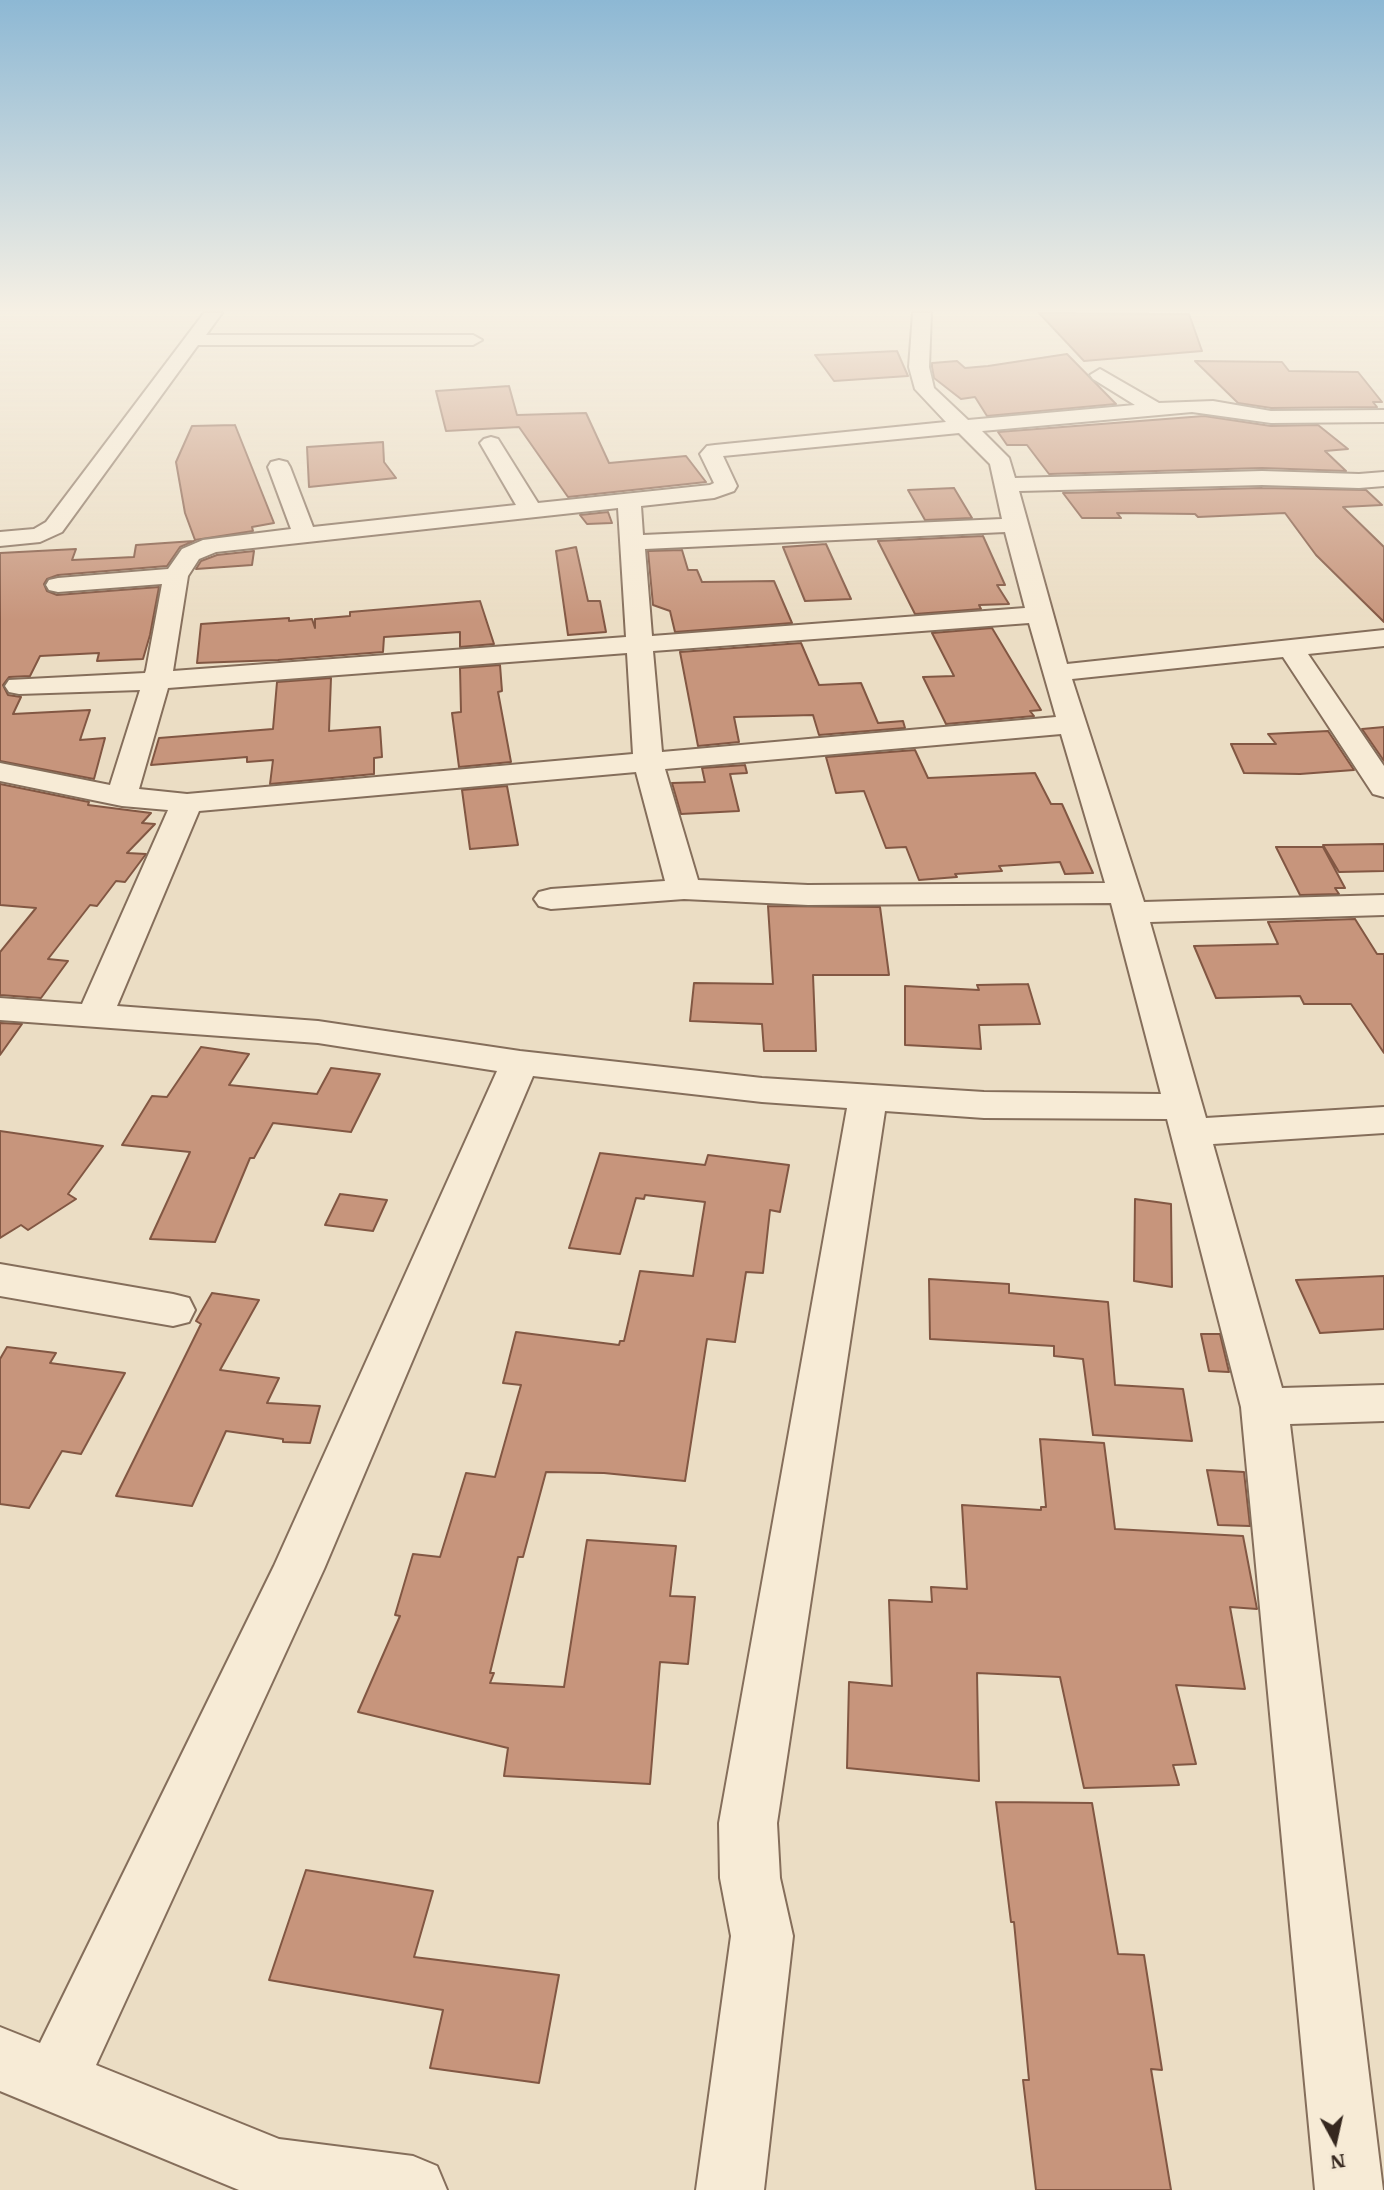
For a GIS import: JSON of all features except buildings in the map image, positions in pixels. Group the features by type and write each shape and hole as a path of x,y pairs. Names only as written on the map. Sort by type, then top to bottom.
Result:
{"street":[{"path":"0,539 40,535 54,527 138,415"},
{"path":"949,415 989,448 1001,463 1015,525 1056,673 1128,903 1264,1407 1349,2190"},
{"path":"122,797 156,681 176,576 190,554 199,549 304,534 715,491 726,486 711,454 715,451 1089,415"},
{"path":"1261,415 1294,418 1384,416"},
{"path":"491,443 531,510"},
{"path":"279,467 304,534"},
{"path":"1007,485 1262,478 1359,481 1384,478"},
{"path":"629,501 637,644 648,760 684,889"},
{"path":"631,543 1015,525"},
{"path":"58,585 176,576"},
{"path":"19,686 156,681 1041,614"},
{"path":"1056,673 1384,638"},
{"path":"1290,647 1384,788"},
{"path":"0,772 122,797 187,803 1072,724"},
{"path":"95,1016 187,803"},
{"path":"551,899 684,889 1128,903 1384,905"},
{"path":"0,1009 318,1032 520,1063 762,1090 1187,1119 1384,1120"},
{"path":"413,2190 279,2173 28,2070 298,1569 520,1063"},
{"path":"730,2190 762,1936 750,1878 748,1823 868,1098"},
{"path":"0,1280 173,1310"},
{"path":"1264,1407 1384,1403"}]}
